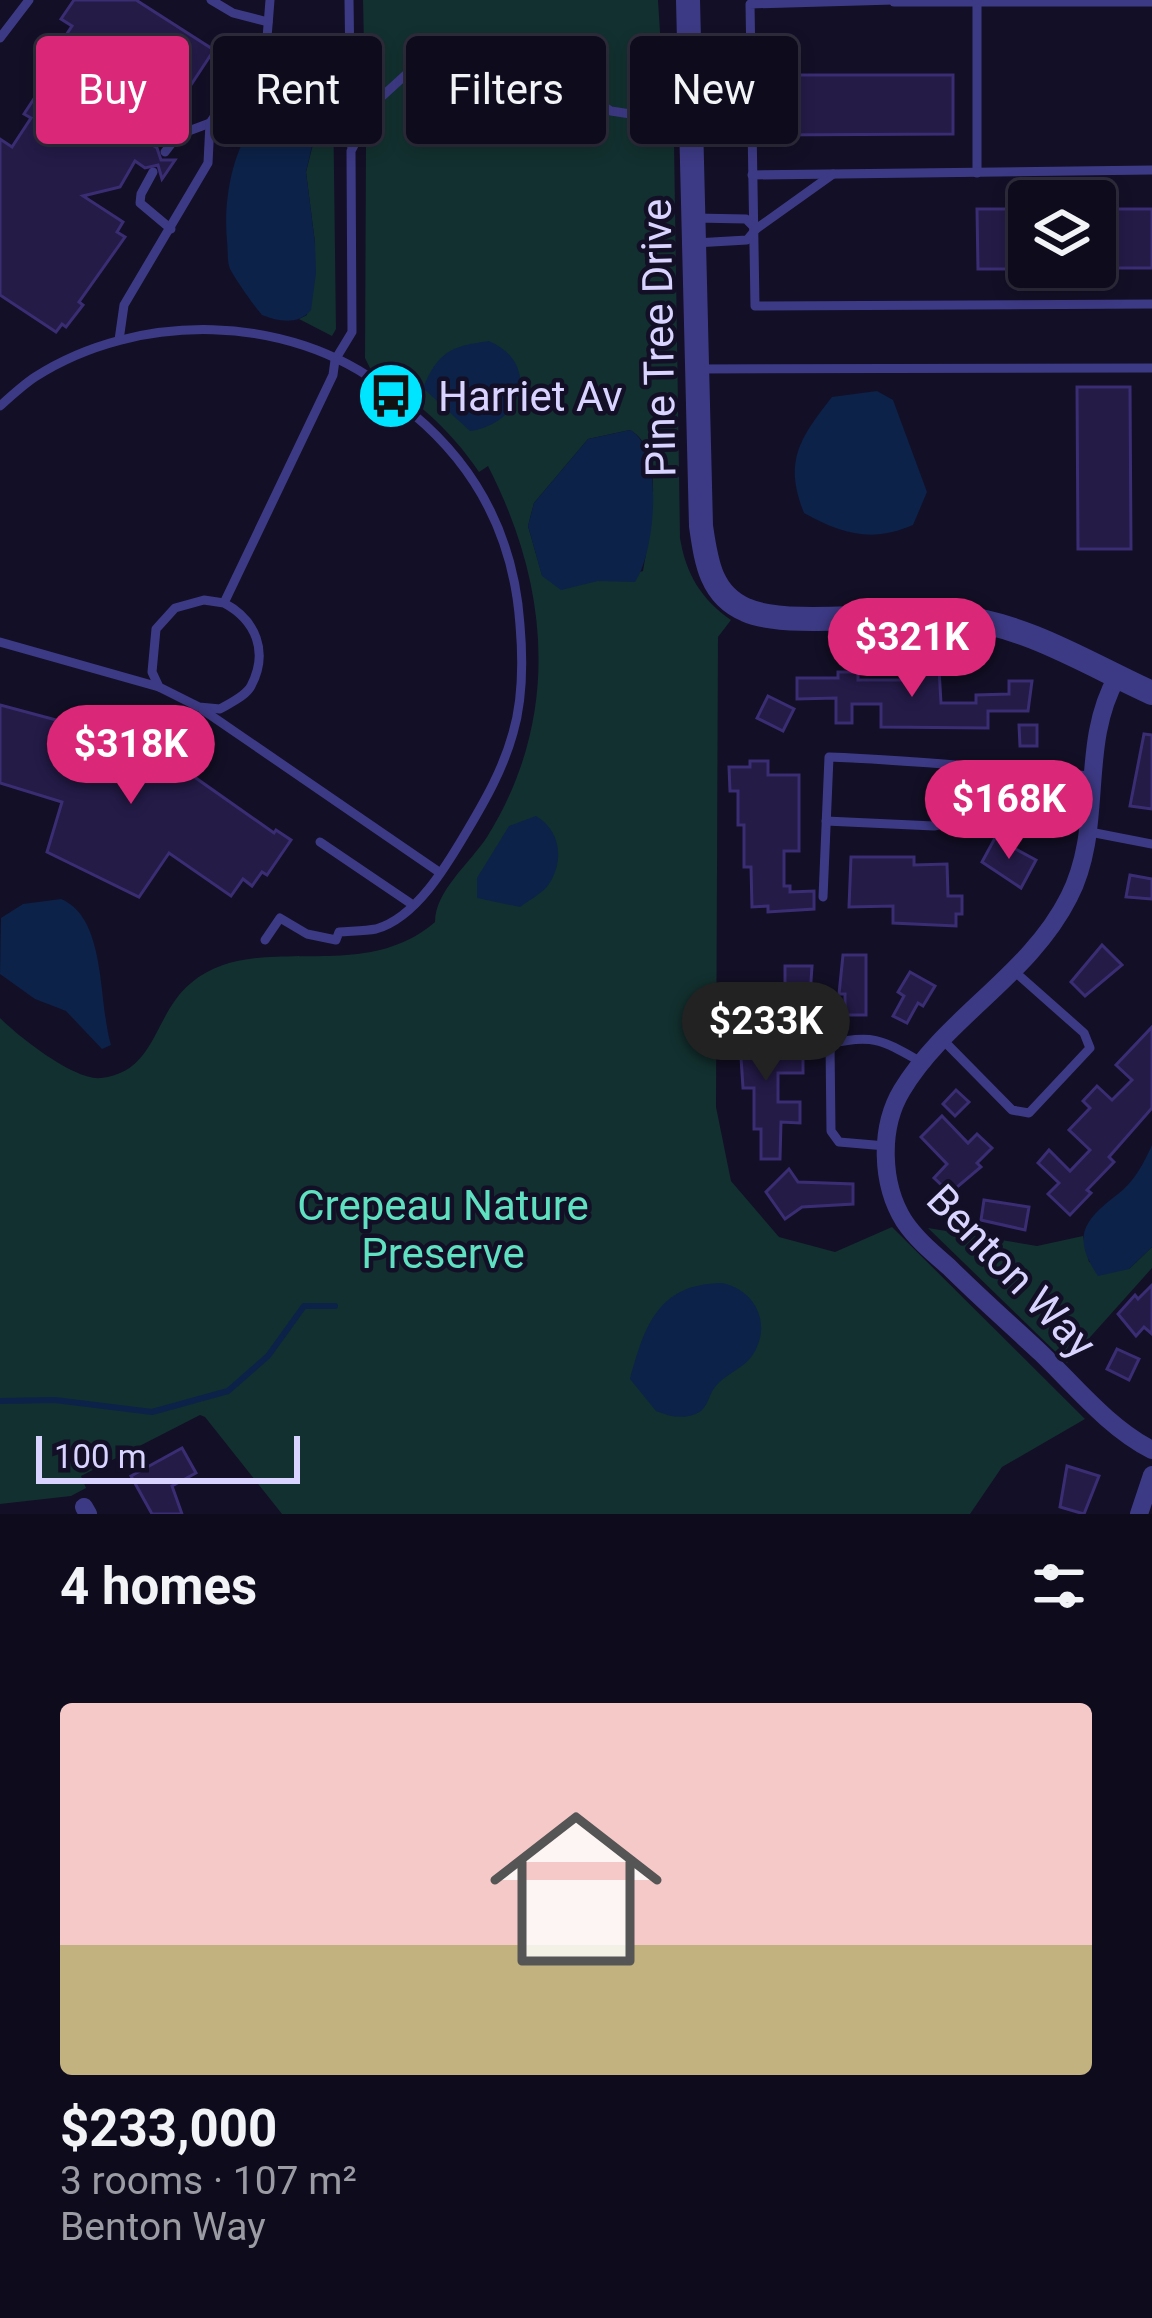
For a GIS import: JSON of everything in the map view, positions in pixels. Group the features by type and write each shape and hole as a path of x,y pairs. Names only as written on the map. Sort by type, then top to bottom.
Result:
{"street":[{"name":"Pine Tree Drive","path":"688,0 689,36"},
{"name":"Pine Tree Drive","path":"693,144 701,526 707,571 726,597 741,609 766,617 918,614 1001,626 1073,653 1117,677"},
{"path":"1117,677 1152,693"},
{"name":"Benton Way","path":"1117,677 1094,737 1090,832 1071,894 1058,918 1014,971 943,1040 902,1090 886,1146 895,1200 918,1238 1066,1380 1134,1441 1152,1450"},
{"path":"1138,1514 1152,1475"}],"lane":[{"path":"0,38 29,0"},
{"path":"212,0 233,13 268,22"},
{"path":"119,340 124,304 208,163 210,123 267,38 270,0"},
{"path":"224,603 352,332 349,0"},
{"path":"977,2 977,173"},
{"path":"1152,2 750,4 755,306 1152,304"},
{"path":"351,151 377,100 424,58 464,46 511,48 611,111 630,114"},
{"path":"165,152 178,135 210,123"},
{"path":"752,175 1152,170"},
{"path":"153,172 140,203 171,229"},
{"path":"695,230 747,240 833,174"},
{"path":"695,230 746,219 756,229"},
{"path":"0,406 36,376 119,340 224,328 303,345 384,387 428,425 470,472 500,528 518,587 523,662 514,729 497,779 439,872 412,905 377,928 340,932 335,940 307,934 280,918 265,940"},
{"path":"698,369 1152,368"},
{"path":"159,688 152,672 156,629 175,608 204,599 224,603 253,626 261,652 250,689 220,710 199,706"},
{"path":"0,643 159,688 199,706 439,872"},
{"path":"823,897 829,757 932,760 960,767 1092,776"},
{"path":"826,821 947,823 956,811 960,767"},
{"path":"1090,832 1152,844"},
{"path":"320,842 412,905"},
{"path":"943,1040 1012,1110 1029,1113 1090,1048 1089,1041 1014,971"},
{"path":"886,1146 839,1142 831,1131 830,1044 877,1037 922,1063"}],"green space":[{"name":"Crepeau Nature Preserve","path":"363,0 658,0 660,36 630,36 630,144 674,144 680,538 696,585 731,620 718,637 716,1107 731,1181 779,1237 835,1252 892,1227 1085,1419 1002,1467 970,1514 282,1514 200,1415 81,1476 86,1488 71,1496 0,1504 0,1018 63,1065 101,1078 133,1065 179,996 217,967 246,959 374,951 406,941 435,922 447,888 487,837 511,792 527,746 539,652 524,558 509,512 488,466 479,472 443,427 370,368 365,358 366,144 382,144 382,36 364,36","holes":["630,430 642,440 649,456 653,495 643,571 593,580 542,575 528,526 534,503 588,439"]},
{"path":"313,144 334,144 336,329 332,336 299,319 307,315 315,243 306,172"},
{"path":"928,1228 1037,1246 1083,1236 1089,1262 1129,1269 1152,1247 1152,1268 1067,1363"}],"water":[{"path":"243,144 312,144 306,172 316,273 311,310 301,318 262,315 230,269 226,220"},
{"path":"489,341 516,364 519,392 502,417 470,431 423,388 448,352"},
{"path":"877,391 893,400 927,492 913,525 884,534 857,534 804,513 795,464 811,425 832,397"},
{"path":"630,430 641,441 652,479 651,526 642,568 635,582 598,581 561,590 542,576 528,526 534,503 588,439"},
{"path":"536,816 551,830 558,849 556,869 546,888 520,907 477,898 477,878 509,826"},
{"path":"61,899 76,909 94,942 111,1045 102,1049 66,1011 35,999 0,974 1,918 23,904"},
{"path":"1152,1145 1152,1247 1129,1269 1098,1276 1085,1250 1085,1230 1097,1212 1134,1178"},
{"path":"722,1283 744,1293 758,1310 758,1344 748,1361 715,1387 698,1413 679,1417 656,1411 630,1379 649,1325 683,1291"}],"building":[{"path":"74,0 136,0 213,52 189,88 189,36 65,36 72,26 61,19"},
{"path":"798,75 953,75 953,134 798,135"},
{"path":"36,96 36,144 151,144 161,160 175,160 162,179 158,165 145,168 135,161 120,187 83,196 123,222 117,232 125,237 79,302 83,305 56,332 0,295 0,139 12,147 31,118 24,114"},
{"path":"977,209 1008,209 1008,269 978,269"},
{"path":"1116,209 1152,209 1152,268 1116,268"},
{"path":"1077,387 1130,387 1131,549 1078,549"},
{"path":"939,669 941,703 976,703 976,695 1009,694 1009,681 1032,681 1028,711 988,711 988,728 881,727 881,704 852,704 852,723 836,723 836,698 797,699 797,678 838,678 838,672 858,672 858,680 918,680 917,670"},
{"path":"768,696 794,709 783,731 757,718"},
{"path":"0,705 127,739 163,755 166,752 176,764 274,833 291,840 267,875 262,872 252,886 243,879 231,896 169,853 139,897 47,852 62,802 0,783"},
{"path":"1019,725 1037,725 1037,746 1020,746"},
{"path":"1144,734 1152,735 1152,809 1130,806"},
{"path":"750,761 768,761 768,775 799,775 799,851 784,851 784,886 790,886 790,892 814,891 814,909 768,912 768,906 752,907 751,867 744,867 744,825 738,825 738,791 730,791 729,767 750,767"},
{"path":"1017,798 1048,805 1047,832 989,830 990,814 1016,815"},
{"path":"995,838 1036,860 1021,888 982,862"},
{"path":"851,857 914,857 914,865 947,864 948,896 962,896 956,926 893,923 893,906 849,907"},
{"path":"1130,875 1152,879 1152,899 1126,897"},
{"path":"1102,945 1122,965 1085,996 1071,982"},
{"path":"843,955 866,955 866,1015 845,1015 845,994 839,994"},
{"path":"785,966 812,966 809,1012 794,1012 794,991 785,991"},
{"path":"910,972 935,986 907,1023 893,1016 904,996 898,992"},
{"path":"738,1011 761,1011 762,1057 803,1056 803,1073 778,1073 778,1102 800,1102 800,1123 781,1122 780,1159 761,1159 761,1129 754,1129 754,1088 743,1088"},
{"path":"1152,1027 1152,1108 1109,1157 1114,1162 1070,1215 1048,1194 1059,1183 1038,1163 1049,1150 1070,1171 1090,1150 1069,1130 1090,1108 1083,1101 1097,1086 1112,1100 1132,1080 1116,1065"},
{"path":"956,1090 969,1102 955,1116 943,1104"},
{"path":"942,1116 968,1143 977,1134 992,1148 977,1163 981,1167 950,1193 934,1178 947,1164 921,1137"},
{"path":"789,1169 798,1182 853,1184 853,1204 802,1207 785,1219 766,1192"},
{"path":"984,1200 1029,1207 1025,1230 981,1220"},
{"path":"1152,1285 1152,1334 1144,1327 1136,1336 1118,1314"},
{"path":"1117,1349 1139,1359 1129,1380 1107,1369"},
{"path":"182,1448 196,1473 172,1486 182,1514 152,1514 131,1476"},
{"path":"1067,1466 1099,1476 1084,1514 1060,1507"}],"waterway":[{"path":"0,1401 55,1400 152,1412 228,1391 268,1356 304,1306 335,1306"}],"place":[{"name":"Harriet Av","path":"391,396"}]}
